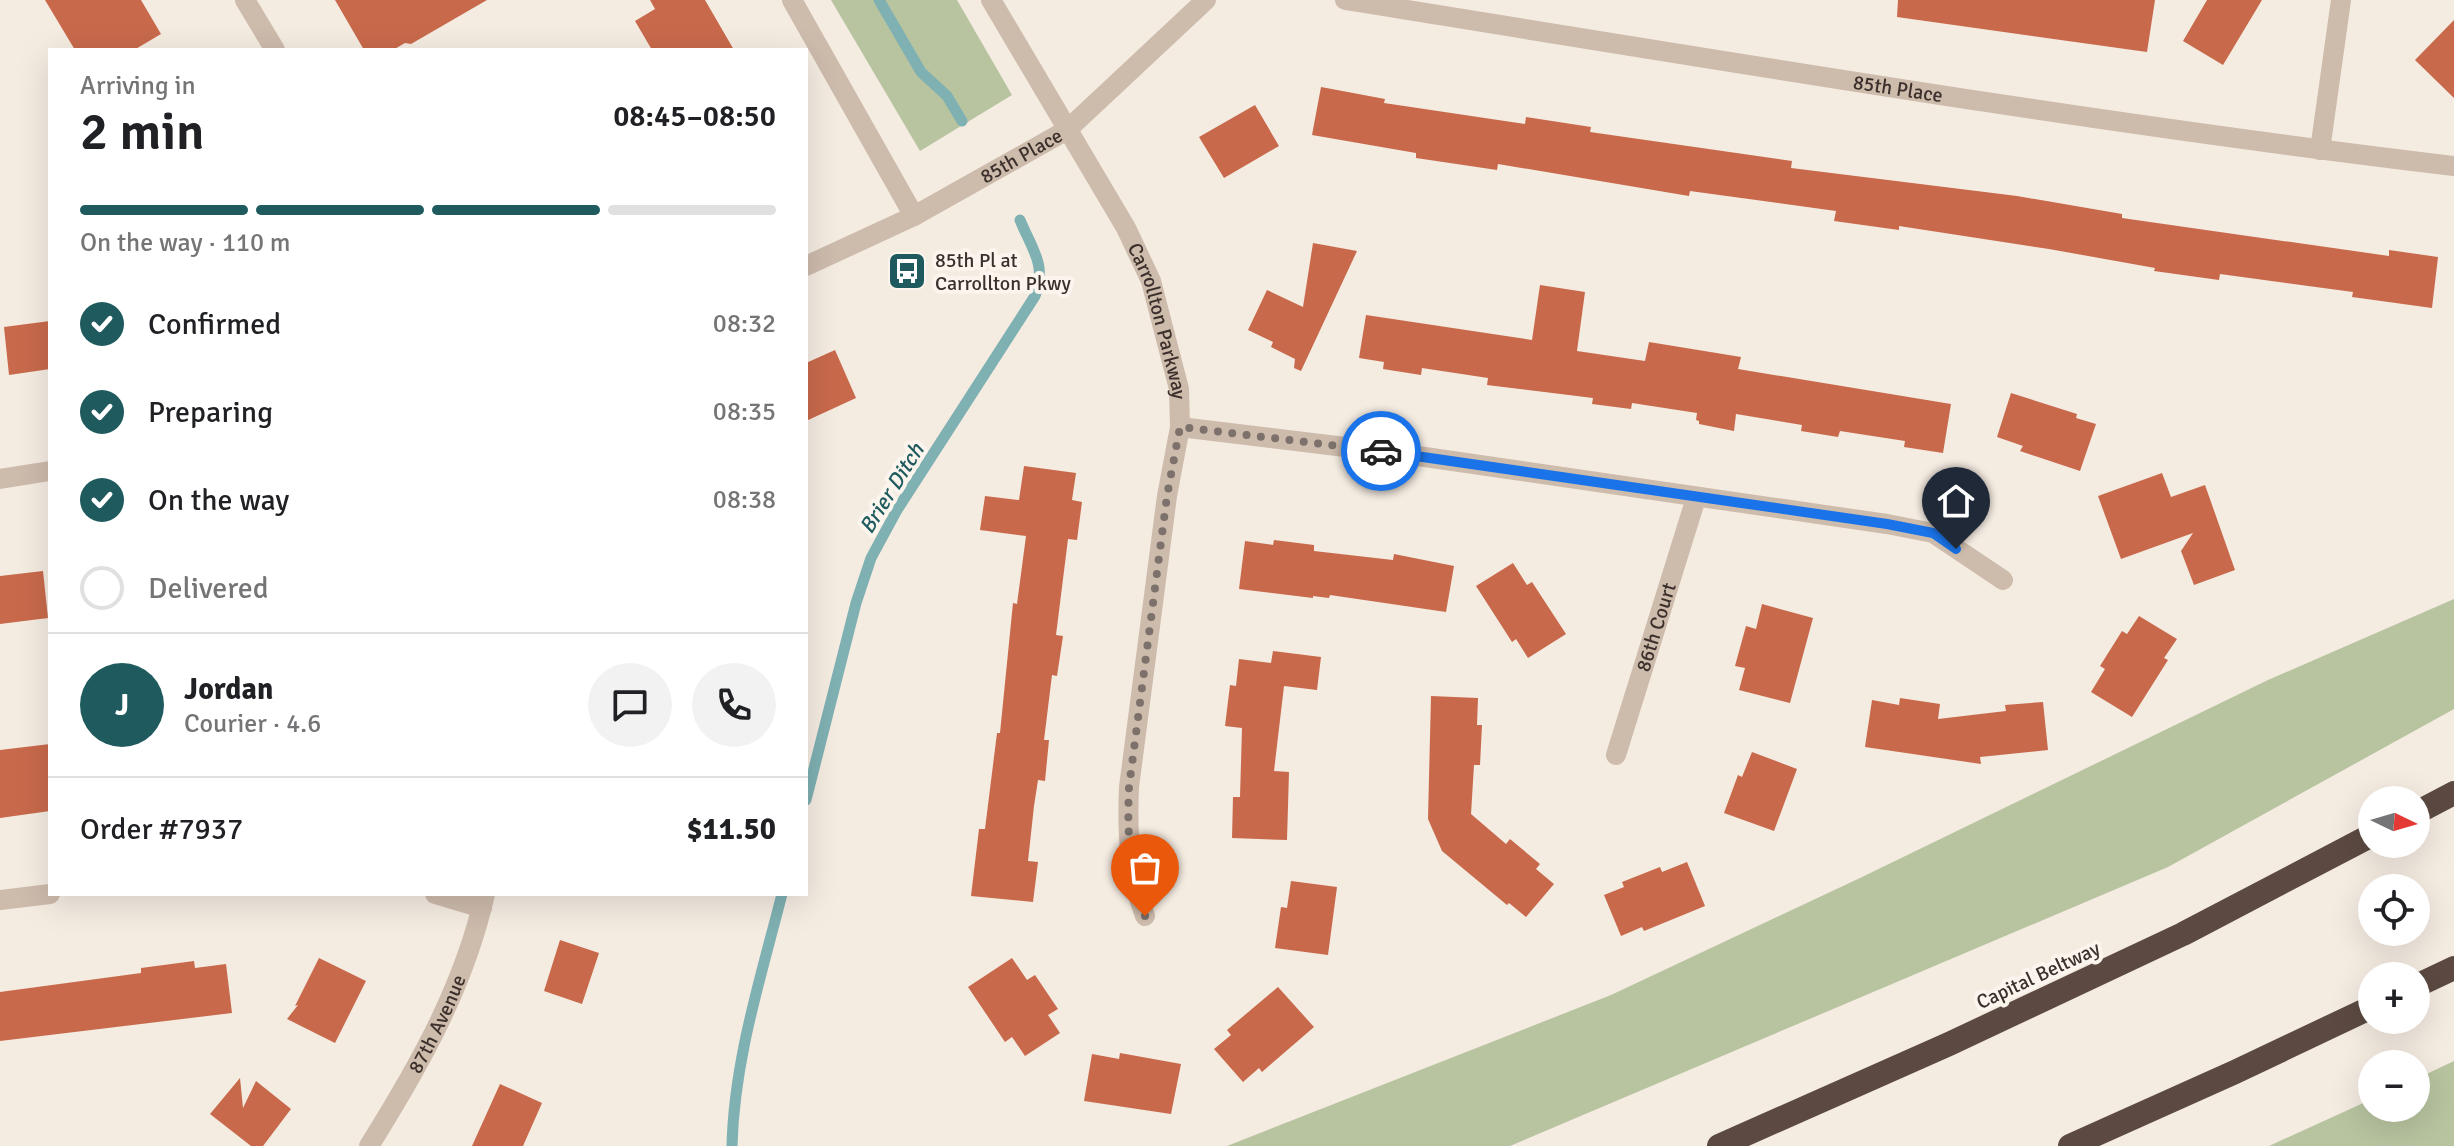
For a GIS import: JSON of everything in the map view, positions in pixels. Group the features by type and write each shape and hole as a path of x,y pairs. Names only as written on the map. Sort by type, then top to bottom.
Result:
{"highway":[{"path":"2430,806 2454,793"},
{"name":"Capital Beltway","path":"1719,1146 1949,1044 2169,940 2358,842"},
{"path":"2430,979 2454,968"},
{"path":"2070,1146 2358,1014"}],"street":[{"path":"245,0 274,48"},
{"path":"792,0 914,216"},
{"name":"Carrollton Parkway","path":"991,0 1126,228 1151,281 1179,389 1180,427 1167,496 1129,787 1127,834 1135,889 1145,916"},
{"name":"85th Place","path":"808,265 914,216 1067,130 1206,0"},
{"name":"85th Place","path":"1345,0 1949,95 2320,150 2454,166"},
{"path":"2320,150 2341,0"},
{"path":"1180,427 1411,455 1696,498 1800,510 1933,533 2003,580"},
{"path":"0,479 48,471"},
{"name":"86th Court","path":"1616,755 1696,498"},
{"path":"0,900 48,894"},
{"path":"449,896 484,901"},
{"name":"87th Avenue","path":"369,1146 417,1070 452,1000 484,901"}],"green space":[{"path":"831,0 957,0 1012,95 920,151"},
{"path":"2454,599 2454,709 2168,867 1510,1146 1227,1146 1611,995 2268,680"},
{"path":"2454,1061 2454,1146 2269,1146 2358,1105 2358,1122 2430,1122 2430,1072"}],"building":[{"path":"45,0 141,0 161,34 137,48 74,48"},
{"path":"335,0 487,0 411,44 405,43 396,48 363,48"},
{"path":"650,0 705,0 733,48 651,48 635,21 655,9"},
{"path":"1898,0 2155,0 2147,52 1897,17"},
{"path":"2207,0 2262,0 2223,65 2183,41"},
{"path":"2454,20 2454,98 2415,60"},
{"path":"1321,87 1385,99 1384,103 1525,124 1526,117 1591,127 1590,132 1792,161 1791,168 2017,196 2122,214 2122,218 2389,256 2389,250 2438,257 2432,308 2352,297 2353,292 2220,274 2219,280 1899,226 1899,230 1834,221 1836,211 1690,191 1689,196 1498,164 1497,170 1416,158 1416,153 1312,135"},
{"path":"1255,105 1279,146 1224,178 1199,137"},
{"path":"1313,243 1357,251 1301,371 1294,368 1295,359 1271,347 1273,342 1248,330 1267,290 1303,307"},
{"path":"1540,285 1585,292 1577,351 1645,361 1649,342 1741,357 1738,369 1951,404 1943,453 1904,447 1905,441 1840,431 1838,437 1801,431 1802,425 1736,414 1734,431 1699,424 1697,413 1632,403 1631,409 1592,404 1593,398 1487,385 1488,378 1422,368 1421,375 1383,369 1384,362 1359,358 1366,315 1532,340"},
{"path":"48,321 48,369 9,375 4,327"},
{"path":"835,350 856,398 808,420 808,362"},
{"path":"2011,393 2077,414 2076,418 2096,424 2080,471 2020,451 2023,446 1997,437"},
{"path":"1024,466 1076,473 1072,500 1082,502 1077,540 1068,539 1056,635 1063,636 1057,676 1052,675 1044,740 1049,740 1045,781 1038,780 1034,806 1028,861 1038,862 1033,902 971,896 979,829 985,829 997,733 1000,733 1013,603 1017,604 1026,536 980,530 985,496 1019,500"},
{"path":"2162,473 2171,497 2205,485 2235,570 2194,585 2181,551 2193,533 2121,559 2098,496"},
{"path":"1274,540 1314,545 1314,551 1393,560 1394,554 1454,566 1446,612 1330,595 1329,598 1313,598 1239,589 1245,541 1273,545"},
{"path":"1513,563 1527,585 1532,582 1566,634 1528,658 1516,639 1512,642 1476,586"},
{"path":"43,571 48,618 0,624 0,576"},
{"path":"1762,604 1813,618 1790,703 1739,690 1745,668 1735,666 1746,626 1756,629"},
{"path":"2139,616 2177,639 2164,658 2168,660 2132,717 2091,692 2105,669 2100,666 2122,631 2127,634"},
{"path":"1273,651 1321,657 1317,690 1284,686 1274,771 1289,772 1287,840 1232,838 1233,797 1240,797 1242,728 1225,726 1230,685 1236,686 1239,659 1271,663"},
{"path":"1431,696 1478,698 1477,725 1482,725 1480,765 1474,765 1471,814 1506,844 1510,839 1540,864 1536,869 1554,884 1526,917 1442,851 1428,819"},
{"path":"1900,698 1940,704 1938,719 2006,711 2005,705 2043,702 2048,750 1980,757 1981,764 1865,747 1872,700 1899,705"},
{"path":"48,744 48,811 0,818 0,750"},
{"path":"1752,752 1797,769 1774,831 1724,813 1738,775 1742,777"},
{"path":"1687,862 1705,906 1644,931 1642,927 1621,936 1604,895 1624,887 1622,882 1660,867 1662,872"},
{"path":"1291,881 1337,887 1328,955 1275,948 1281,907 1287,908"},
{"path":"560,940 599,953 582,1004 544,991"},
{"path":"319,958 366,981 335,1043 287,1019 298,1005 295,1006"},
{"path":"1012,958 1027,980 1035,975 1058,1009 1048,1015 1060,1033 1025,1056 1012,1037 1005,1042 968,987"},
{"path":"194,961 195,968 226,964 232,1013 0,1041 0,992 141,973 141,968"},
{"path":"1278,987 1314,1027 1262,1072 1259,1068 1243,1082 1214,1049 1231,1035 1227,1030"},
{"path":"1120,1053 1181,1064 1171,1114 1084,1101 1092,1054 1119,1059"},
{"path":"240,1078 243,1108 256,1081 291,1109 263,1146 251,1146 210,1114"},
{"path":"500,1084 542,1103 523,1146 472,1146"}],"waterway":[{"name":"Brier Ditch","path":"879,0 921,72 947,96 962,121"},
{"name":"Brier Ditch","path":"808,792 856,603 871,558 897,510 1035,296 1039,266 1020,220"},
{"name":"Brier Ditch","path":"732,1146 743,1050 781,896"}],"way so far":[{"path":"1145,916 1135,889 1127,834 1129,787 1167,496 1180,427 1381,451"}],"place":[{"name":"85th Pl at Carrollton Pkwy","path":"907,271"}],"route":[{"path":"1381,451 1887,524 1933,533 1956,549"}]}
